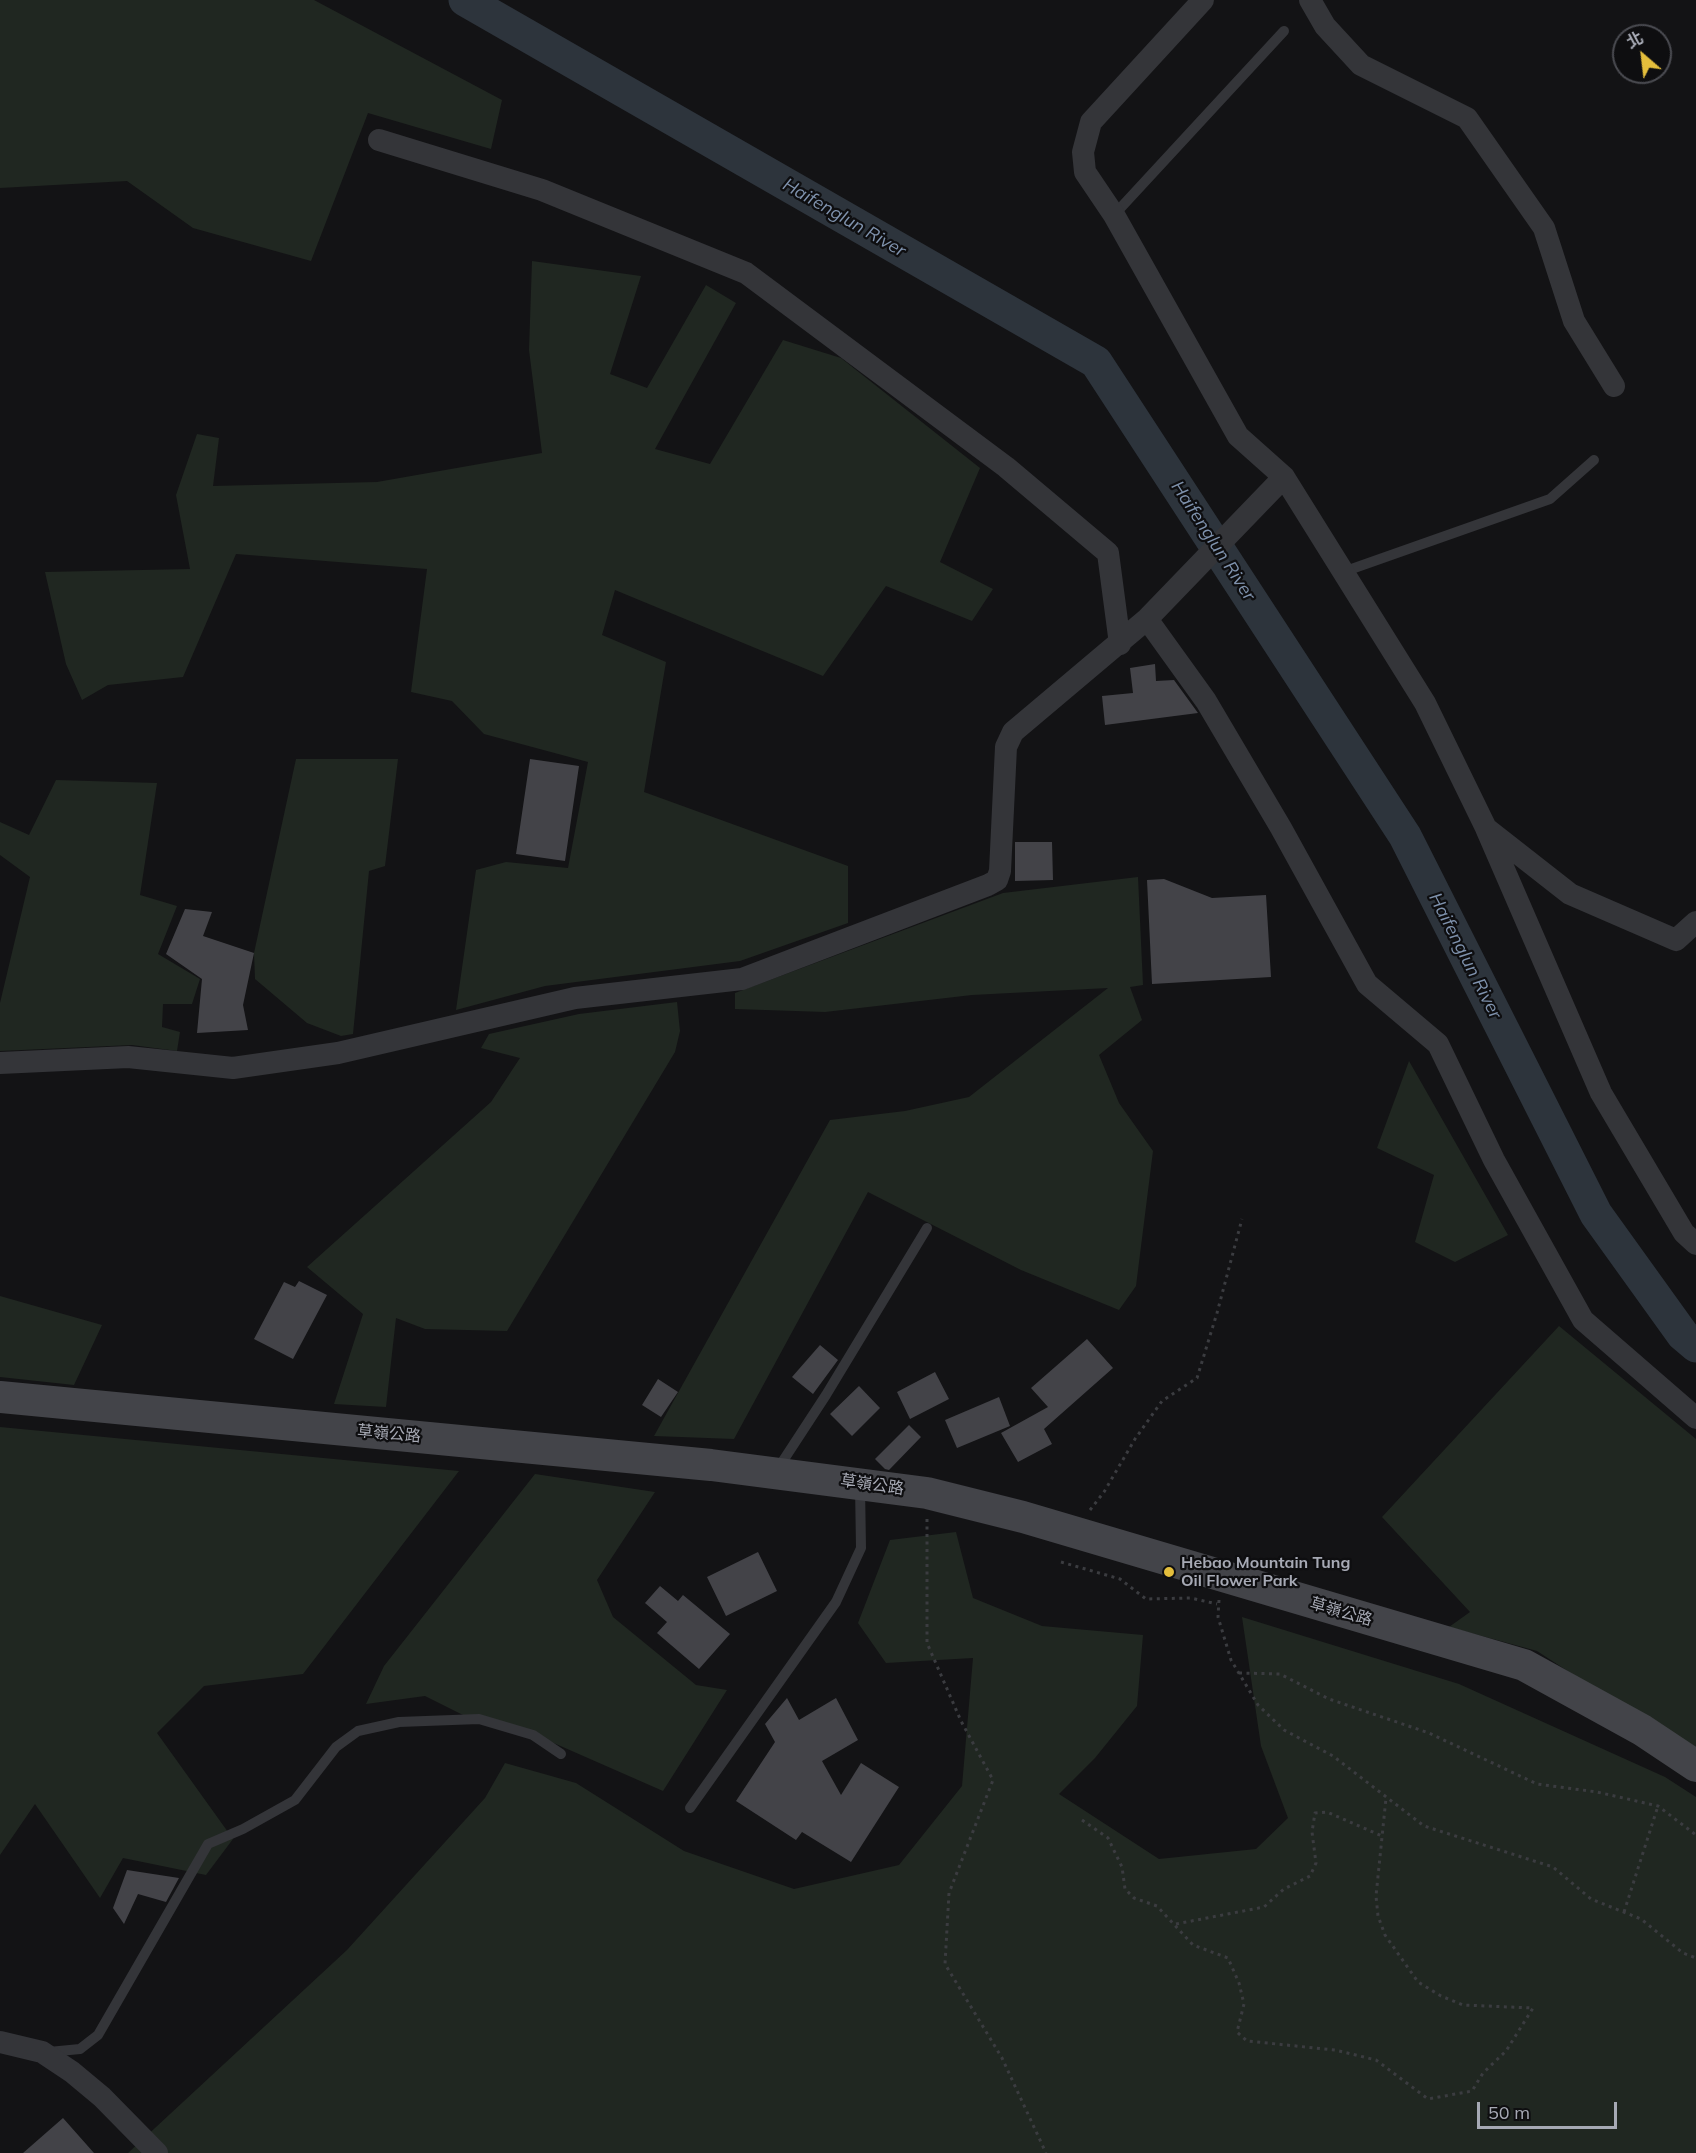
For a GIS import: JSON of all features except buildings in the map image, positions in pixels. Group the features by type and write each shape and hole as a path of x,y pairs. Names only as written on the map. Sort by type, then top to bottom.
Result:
{"main road":[{"name":"草嶺公路","path":"0,1397 775,1473 927,1493 1071,1532 1223,1592 1524,1665 1632,1724 1696,1766"}],"street":[{"path":"1203,0 1091,122 1086,133 1083,152 1085,172 1114,215 1238,436 1284,477 1425,703 1485,828 1601,1093 1684,1233 1696,1244"},
{"path":"1310,0 1325,26 1361,65 1467,118 1544,228 1575,321 1614,386"},
{"path":"379,140 542,190 746,273 1006,467 1108,552 1120,644"},
{"path":"0,1064 128,1057 233,1068 338,1053 575,998 742,979 997,880 1006,747 1013,732 1147,619 1284,477"},
{"path":"1147,619 1206,701 1281,828 1367,984 1438,1044 1494,1160 1583,1320 1696,1418"},
{"path":"1485,828 1570,894 1676,940 1696,922"},
{"path":"0,2042 42,2052 72,2072 102,2097 157,2153"}],"lane":[{"path":"1114,215 1284,31"},
{"path":"1343,572 1550,499 1594,460"},
{"path":"775,1473 826,1395 927,1228"},
{"path":"690,1808 836,1602 861,1548 860,1483"},
{"path":"42,2052 80,2049 98,2036 208,1844 243,1829 295,1800 336,1747 358,1731 399,1722 480,1719 533,1735 561,1754"}],"path":[{"path":"1071,1532 1104,1492 1135,1439 1162,1401 1197,1378 1242,1219"},
{"path":"927,1493 927,1643 961,1721 993,1780 949,1893 945,1964 1002,2058 1046,2153"},
{"path":"1061,1562 1120,1578 1146,1599 1191,1598 1223,1592 1218,1617 1231,1660 1258,1705 1284,1730 1334,1756 1424,1826 1552,1867 1591,1899 1641,1919 1683,1953 1696,1959"},
{"path":"1239,1673 1280,1674 1329,1699 1429,1732 1537,1784 1597,1792 1658,1806 1696,1835"},
{"path":"1082,1820 1108,1838 1122,1867 1125,1889 1134,1898 1157,1906 1193,1945 1228,1958 1239,1983 1244,2004 1237,2032 1247,2041 1335,2050 1376,2060 1428,2098 1472,2091 1483,2073 1506,2051 1533,2008 1463,2005 1418,1982 1385,1935 1378,1916 1376,1896 1386,1798"},
{"path":"1624,1912 1658,1806"},
{"path":"1176,1924 1264,1907 1284,1889 1310,1876 1316,1863 1312,1832 1315,1813 1327,1812 1382,1836"}],"shaded area":[{"path":"0,0 314,0 502,100 491,149 368,113 311,261 193,228 127,181 0,188"},
{"path":"532,261 641,276 610,374 647,388 706,285 736,303 655,449 710,464 783,340 841,358 980,468 940,562 993,589 972,621 886,586 823,676 615,590 602,635 666,662 644,792 848,866 848,923 740,961 545,986 456,1010 476,870 506,862 568,868 588,762 484,734 452,701 411,692 427,569 236,554 183,677 108,685 82,700 66,664 45,572 190,569 176,495 197,434 219,438 213,486 377,482 542,453 529,350"},
{"path":"296,759 398,759 385,866 369,871 353,1034 341,1036 307,1023 255,979 254,953"},
{"path":"56,780 157,783 140,895 177,906 158,954 200,979 192,1004 163,1004 162,1027 180,1032 177,1051 132,1045 0,1051 0,1003 30,877 0,855 0,822 29,835"},
{"path":"1138,877 1143,985 1130,987 1142,1020 1099,1055 1119,1103 1153,1151 1136,1286 1119,1310 1021,1270 868,1192 734,1439 654,1436 830,1120 905,1111 969,1097 1108,988 972,995 825,1012 735,1009 735,993 1003,893"},
{"path":"677,1002 680,1031 675,1052 507,1331 425,1329 396,1318 386,1407 334,1404 363,1314 307,1267 491,1102 520,1058 481,1048 489,1034 579,1014"},
{"path":"1409,1061 1508,1235 1455,1262 1415,1242 1434,1175 1377,1148"},
{"path":"0,1296 102,1325 74,1385 0,1377"},
{"path":"1559,1326 1696,1439 1696,1755 1537,1651 1449,1627 1470,1612 1382,1517"},
{"path":"0,1427 459,1471 303,1674 204,1686 157,1733 233,1839 206,1875 123,1858 100,1898 35,1804 0,1855"},
{"path":"535,1474 655,1492 597,1580 613,1617 696,1685 727,1690 663,1791 515,1726 469,1718 425,1696 366,1704 384,1666"},
{"path":"956,1532 973,1598 1042,1626 1143,1635 1137,1706 1095,1758 1059,1794 1159,1859 1256,1849 1288,1818 1261,1746 1242,1617 1459,1684 1665,1777 1696,1797 1696,2153 128,2153 347,1950 485,1798 505,1763 576,1783 684,1851 794,1889 899,1865 962,1786 973,1658 886,1663 858,1623 890,1540"}],"waterway":[{"name":"Haifenglun River","path":"465,0 1096,362 1405,836 1596,1214 1683,1335 1696,1346"}],"place":[{"name":"Hebao Mountain Tung Oil Flower Park","path":"1169,1572"}]}
